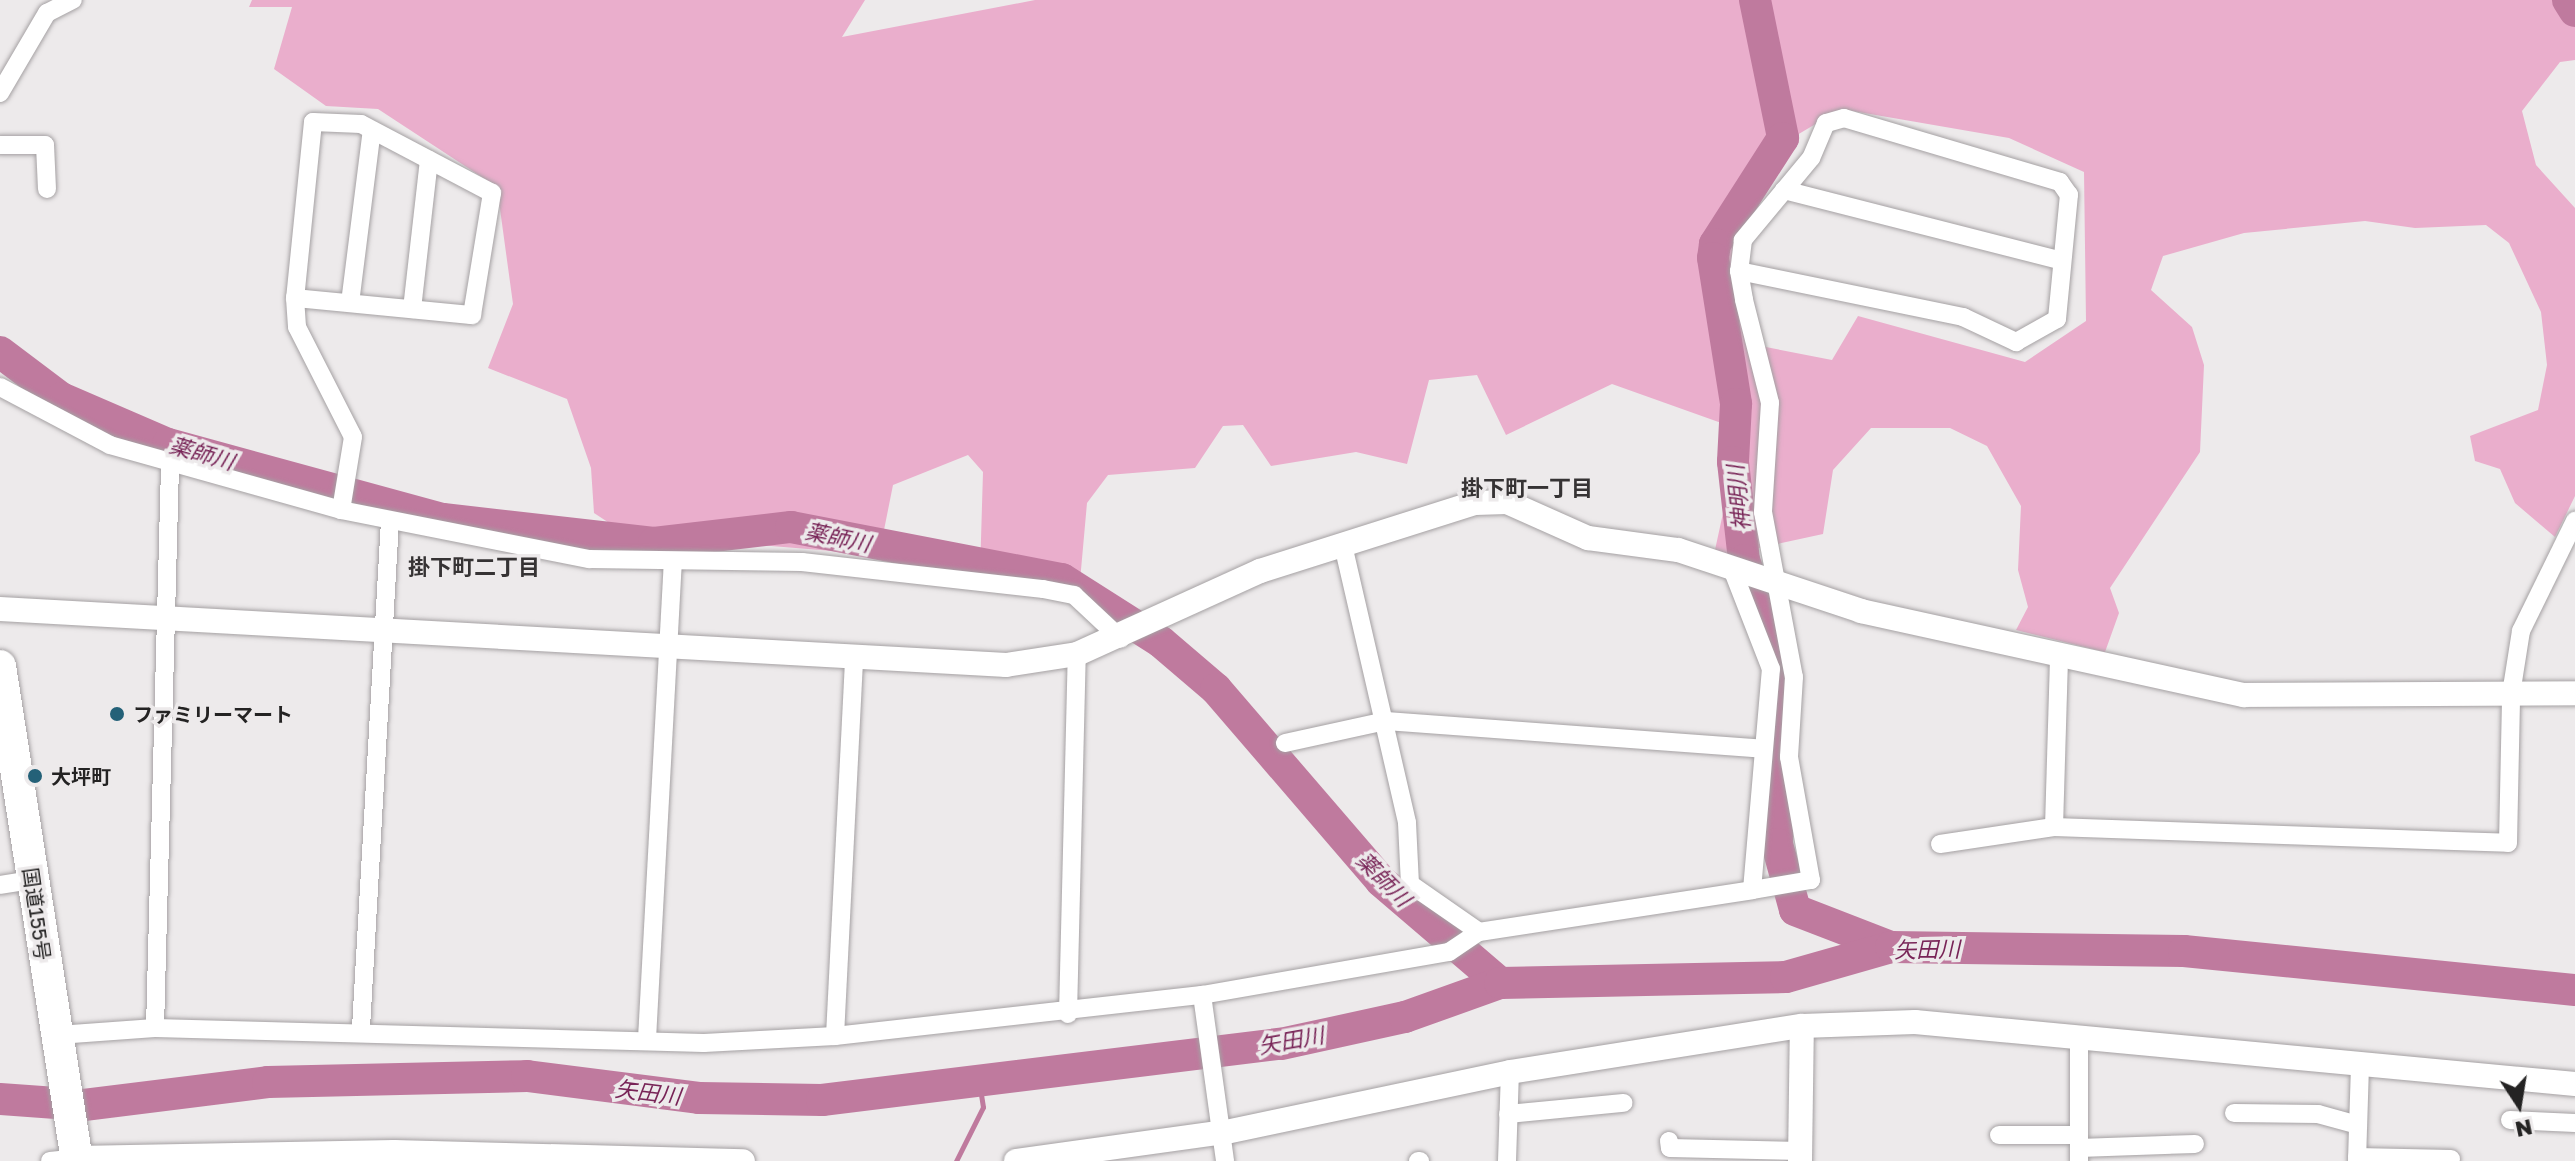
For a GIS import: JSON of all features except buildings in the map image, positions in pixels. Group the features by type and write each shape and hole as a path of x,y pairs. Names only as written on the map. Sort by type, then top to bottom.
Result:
{"highway":[{"name":"国道155号","path":"0,666 59,1039 70,1157"}],"street":[{"path":"0,93 47,13 73,0"},
{"path":"59,1039 155,1028 361,1028 647,1039 835,1036 1202,999 1449,952 1479,932 1811,880 1798,835 1789,757 1794,677 1771,577 1763,512 1770,403 1739,271 1743,240 1811,158 1826,123 1844,118 2060,182 2069,195 2059,260 2057,319 2016,342 1963,317 1739,271"},
{"path":"295,298 472,315 492,193 372,130 313,122 295,298 297,327 353,437 341,510"},
{"path":"350,303 372,130"},
{"path":"0,145 45,145 47,189"},
{"path":"412,309 429,160"},
{"path":"1784,190 2059,260"},
{"path":"0,387 110,445 170,466 341,510 589,559 673,565 802,562 1028,586 1074,595 1121,639"},
{"path":"155,1028 170,466"},
{"path":"0,609 386,635 1006,665 1077,654 1121,639 1225,584 1475,503 1507,502 1588,538 1678,550 1732,569 1771,577 1837,604 2261,697 2575,693"},
{"path":"361,1028 386,635 390,521"},
{"path":"1940,844 2054,827 2508,843 2511,694 2521,631 2575,521"},
{"path":"1343,545 1386,721 1407,823 1410,884 1479,932"},
{"path":"647,1039 673,565"},
{"path":"1732,569 1771,669 1752,890"},
{"path":"1068,1014 1077,654"},
{"path":"2054,827 2059,655"},
{"path":"835,1036 854,658"},
{"path":"1285,743 1386,721 1763,749"},
{"path":"0,885 33,880"},
{"path":"1202,999 1225,1127 1225,1161"},
{"path":"1016,1161 1225,1127 1510,1072 1802,1026 1915,1022 2079,1040 2575,1084"},
{"path":"1669,1141 1670,1148 1800,1156 1802,1026"},
{"path":"2079,1040 2079,1148"},
{"path":"2360,1066 2357,1159 2451,1159"},
{"path":"1507,1161 1510,1072"},
{"path":"1508,1114 1623,1103"},
{"path":"2234,1113 2318,1114 2358,1125"},
{"path":"2510,1120 2575,1123"},
{"path":"1999,1135 2079,1148 2195,1144"},
{"path":"70,1157 394,1152 743,1161"}],"shaded area":[{"path":"252,0 865,0 842,37 1035,0 2575,0 2575,60 2560,62 2522,111 2536,165 2575,208 2575,496 2555,537 2515,503 2500,469 2475,461 2470,436 2538,410 2547,365 2541,312 2509,243 2486,225 2415,228 2365,221 2244,233 2163,256 2151,290 2192,327 2204,365 2200,452 2110,588 2119,613 2105,652 2016,630 2028,607 2018,570 2021,506 1987,446 1950,428 1871,428 1833,470 1823,534 1727,555 1715,550 1741,430 1612,384 1506,435 1477,375 1429,380 1407,464 1356,452 1271,466 1243,425 1223,426 1195,468 1108,475 1087,503 1080,581 980,573 983,472 968,455 893,485 883,535 845,552 626,534 594,513 591,468 567,399 488,368 513,304 497,187 378,109 326,106 274,69 292,7 249,7","holes":["1841,109 2009,138 2084,172 2086,321 2025,362 1858,316 1832,360 1745,343 1736,241 1797,135"]}],"waterway":[{"name":"神明川","path":"1755,0 1783,138 1715,244 1713,258 1736,404 1733,462 1744,560 1783,671 1777,844 1795,910 1891,947"},
{"path":"2568,0 2575,11"},
{"name":"薬師川","path":"0,352 61,398 168,444 443,519 654,543 791,527 1062,579 1161,642 1216,689 1381,881 1500,983"},
{"name":"矢田川","path":"0,1099 84,1105 268,1082 527,1076 699,1098 822,1100 1281,1044 1405,1017 1500,983 1786,977 1891,947 2184,951 2575,990"},
{"path":"956,1161 983,1107 979,1081"}],"place":[{"name":"ファミリーマート","path":"117,714"},
{"name":"大坪町","path":"35,776"}],"district":[{"name":"掛下町一丁目","path":"1527,488"},
{"name":"掛下町二丁目","path":"474,567"}]}
